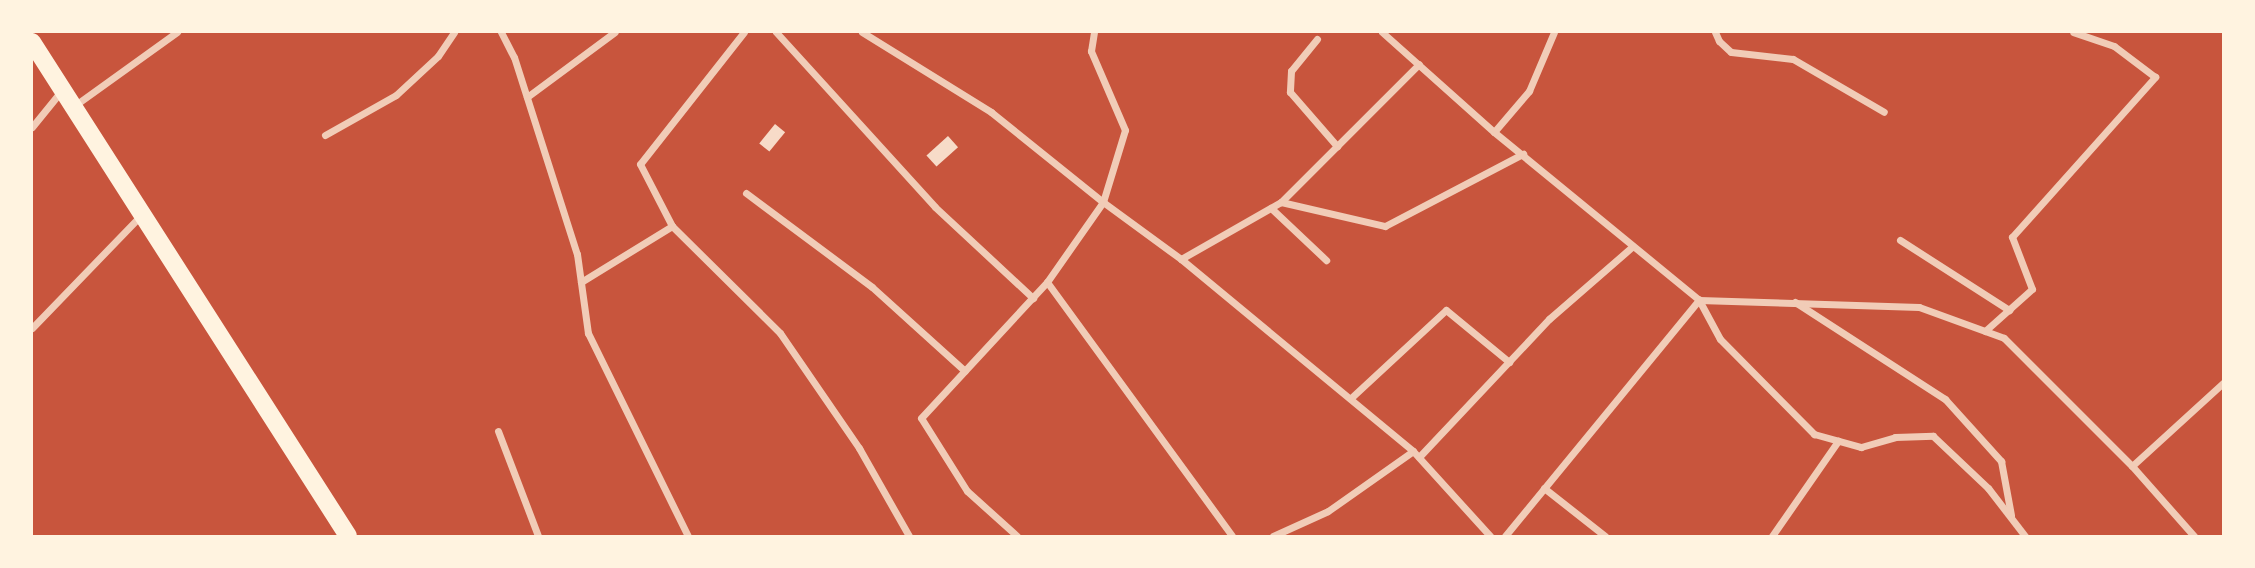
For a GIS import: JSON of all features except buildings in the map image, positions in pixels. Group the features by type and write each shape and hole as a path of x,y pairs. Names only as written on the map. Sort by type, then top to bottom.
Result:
{"highway":[{"path":"32,42 348,537"}],"street":[{"path":"73,107 177,32"},
{"path":"325,135 396,95 438,56 454,32"},
{"path":"501,32 514,57 577,254 588,333 688,537"},
{"path":"527,97 615,32"},
{"path":"744,32 640,164 671,226 780,333 859,449 909,537"},
{"path":"776,32 934,207 1033,298"},
{"path":"862,32 991,112 1103,202 1181,259 1352,397 1416,454 1490,537"},
{"path":"1017,537 967,491 921,418 1047,282 1103,202 1125,130 1091,51 1094,32"},
{"path":"1382,32 1494,132 1699,300 1720,339 1814,434 1861,447 1895,437 1933,436 1988,488 2025,537"},
{"path":"1494,132 1529,92 1554,32"},
{"path":"1716,32 1719,41 1731,52 1793,59 1884,112"},
{"path":"1985,331 2032,289 2012,237 2155,77 2114,46 2073,32"},
{"path":"1317,39 1291,71 1290,92 1337,146"},
{"path":"1181,259 1281,202 1419,64"},
{"path":"32,127 62,90"},
{"path":"1281,202 1385,226 1523,154"},
{"path":"746,192 872,287 965,371"},
{"path":"1271,208 1326,260"},
{"path":"32,328 142,214"},
{"path":"581,282 671,226"},
{"path":"1900,240 2009,310"},
{"path":"1273,537 1328,511 1416,454 1549,319 1633,246"},
{"path":"1047,282 1232,537"},
{"path":"1699,300 1919,307 2004,338 2132,466 2194,537"},
{"path":"1505,537 1699,300"},
{"path":"1794,302 1945,399 2001,461 2012,519"},
{"path":"1352,397 1446,310 1508,362"},
{"path":"2132,466 2224,382"},
{"path":"498,431 538,537"},
{"path":"1772,537 1838,441"},
{"path":"1545,488 1605,537"}]}
